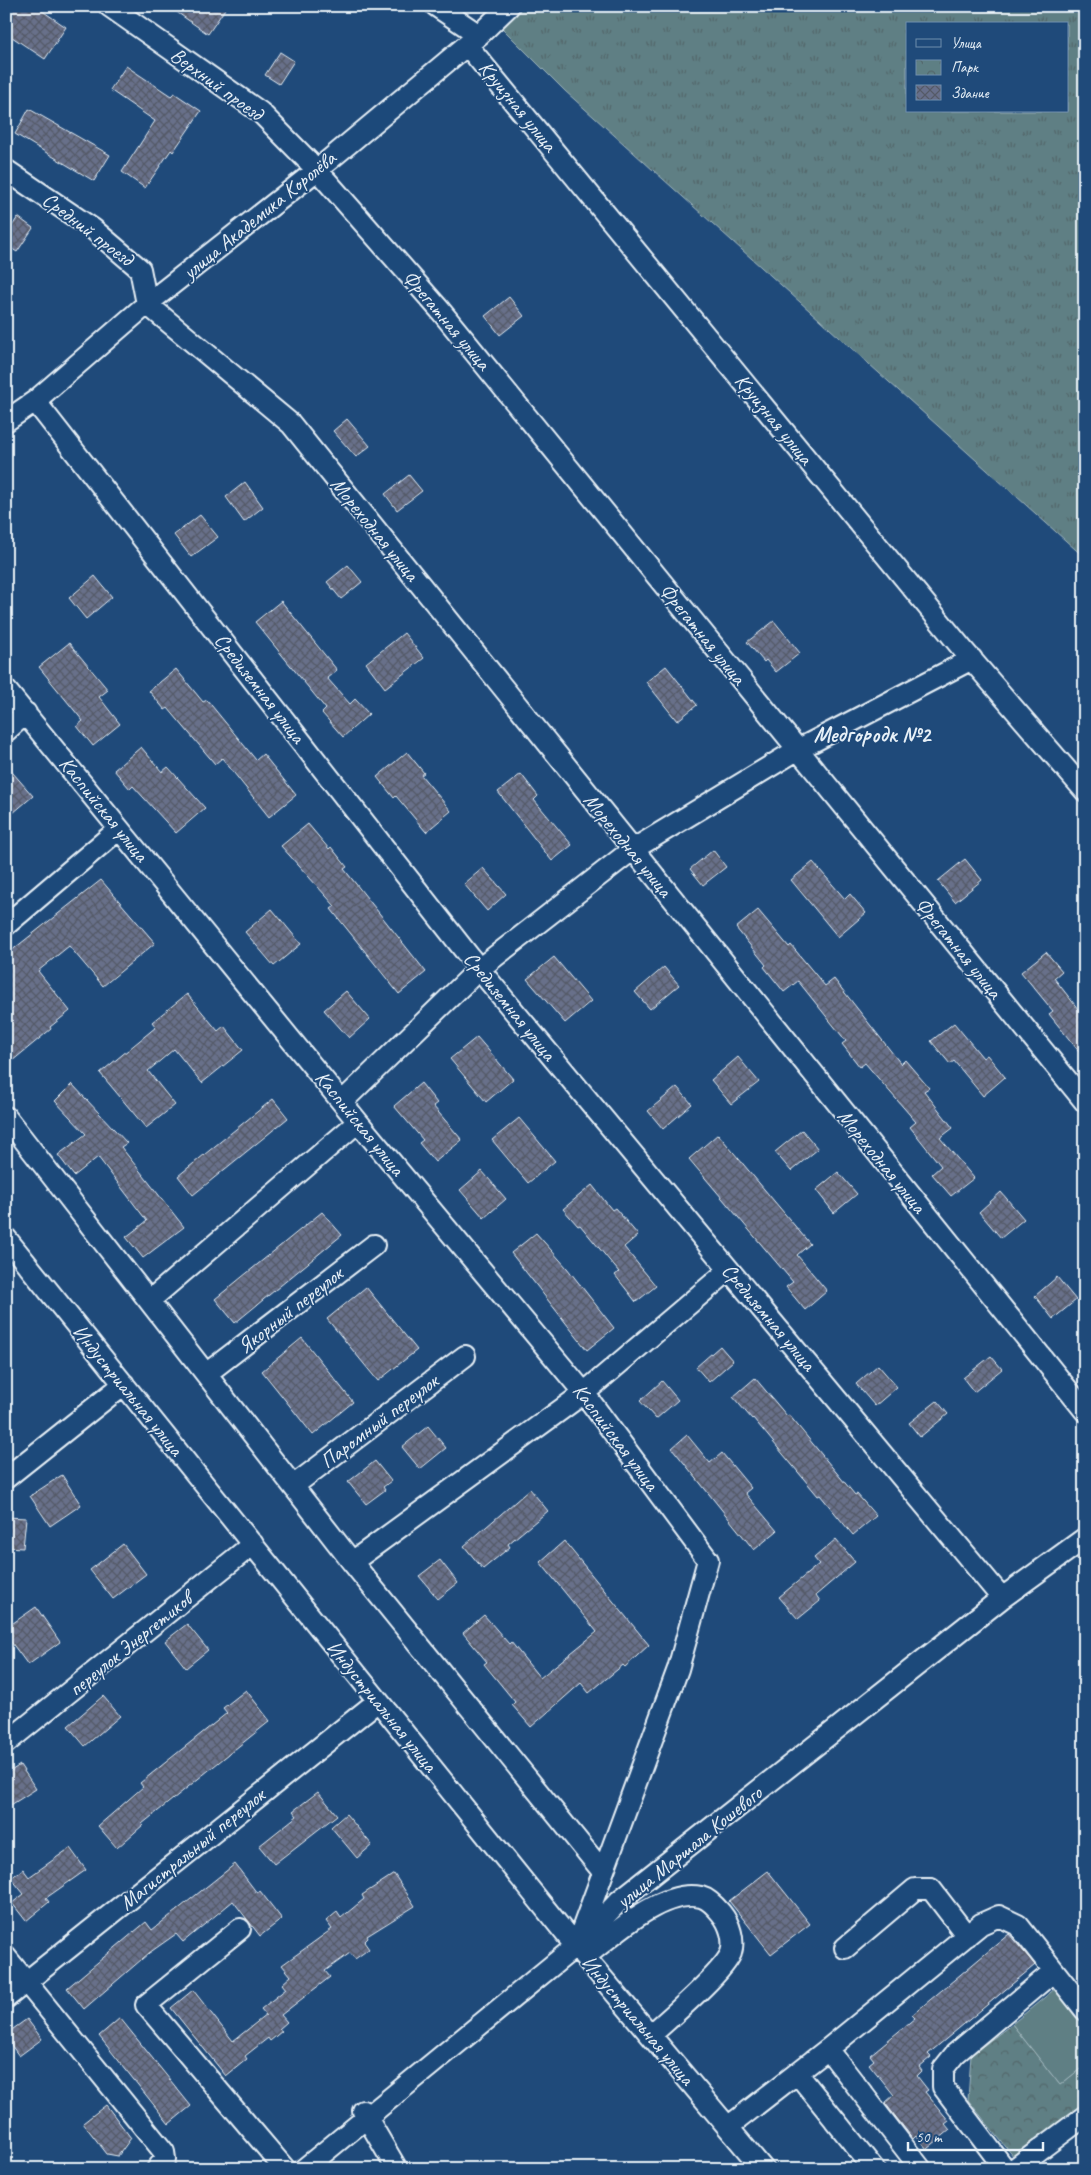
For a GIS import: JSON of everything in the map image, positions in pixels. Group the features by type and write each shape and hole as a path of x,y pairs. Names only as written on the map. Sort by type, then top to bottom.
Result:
{"street":[{"name":"Верхний проезд","path":"110,6 260,112 317,170"},
{"name":"Круизная улица","path":"436,6 473,40 972,659 1085,791"},
{"name":"улица Академика Королёва","path":"6,421 35,401 147,304 317,170 473,40 509,6"},
{"name":"Средний проезд","path":"6,170 94,229 140,269 147,304"},
{"name":"Фрегатная улица","path":"317,170 440,310 1085,1102"},
{"name":"Мореходная улица","path":"147,304 291,424 1085,1412"},
{"name":"Средиземная улица","path":"35,401 480,969 1002,1598"},
{"path":"343,1101 480,969 632,850 797,750 972,659"},
{"name":"Каспийская улица","path":"6,690 343,1101 358,1122 584,1392 708,1560 678,1669 603,1872"},
{"path":"6,731 26,714"},
{"path":"6,926 120,829"},
{"path":"6,1117 352,1562 603,1872 577,1947"},
{"path":"149,1301 358,1122"},
{"name":"Индустриальная улица","path":"6,1238 577,1947 763,2169"},
{"name":"Якорный переулок","path":"206,1374 374,1245"},
{"path":"352,1562 584,1392 730,1270"},
{"name":"Паромный переулок","path":"293,1486 465,1356"},
{"path":"6,1478 124,1384"},
{"name":"улица Маршала Кошевого","path":"294,2169 577,1947 620,1900 1002,1598 1085,1538"},
{"name":"переулок Энергетиков","path":"6,1742 253,1544"},
{"name":"Магистральный переулок","path":"6,1998 378,1701"},
{"path":"845,1948 915,1889 932,1889 967,1936"},
{"path":"577,1947 671,1900 688,1896 703,1897 715,1906 730,1928 732,1942 730,1953 722,1965 651,2035"},
{"path":"728,2127 828,2049 981,1924 999,1916 1018,1925 1085,2010"},
{"path":"240,1929 146,2005 285,2169"},
{"path":"6,1957 164,2152 165,2159 158,2169"},
{"path":"1005,2169 943,2087 943,2069 955,2054 1054,1971"},
{"path":"828,2049 920,2169"},
{"path":"797,2073 874,2169"},
{"path":"365,2114 397,2169"},
{"name":"улица Маршала Кошевого","path":"304,2169 365,2114"},
{"path":"1014,2169 1085,2116"}],"green space":[{"path":"480,6 1085,6 1085,558 565,91"},
{"path":"1056,1988 1085,2024 1085,2065 1060,2085 1012,2024"},
{"path":"1012,2024 1060,2085 1085,2065 1085,2104 1014,2157 968,2100 971,2055"}],"building":[{"path":"6,6 35,6 66,27 45,59 6,33"},
{"path":"168,6 227,6 208,34"},
{"path":"280,52 294,61 279,84 265,75"},
{"path":"126,66 171,96 174,93 201,111 145,188 122,172 155,121 110,90"},
{"path":"29,109 110,155 94,181 15,134"},
{"path":"18,217 33,228 17,252 6,245 6,235"},
{"path":"509,297 524,316 500,335 485,316"},
{"path":"347,419 370,446 356,457 333,431"},
{"path":"409,475 422,491 397,510 385,494"},
{"path":"245,482 263,507 244,522 226,497"},
{"path":"200,515 218,537 191,557 174,535"},
{"path":"348,565 362,582 341,599 327,582"},
{"path":"95,576 112,597 86,619 69,598"},
{"path":"281,601 337,670 327,678 350,704 355,699 369,714 343,737 322,713 326,709 255,622"},
{"path":"774,621 800,653 776,672 766,660 764,662 747,642"},
{"path":"404,633 424,658 385,688 366,663"},
{"path":"69,643 108,690 99,697 120,724 93,746 77,726 83,721 39,667"},
{"path":"666,666 697,705 677,721 646,682"},
{"path":"176,669 203,702 207,700 256,760 263,754 296,795 269,817 222,758 215,764 168,708 165,710 149,691"},
{"path":"141,747 162,772 168,767 205,808 176,833 133,786 130,789 114,770"},
{"path":"407,752 424,773 421,775 451,811 426,832 396,796 394,798 377,777"},
{"path":"6,765 33,796 6,819"},
{"path":"521,774 538,796 534,800 572,845 552,861 498,792"},
{"path":"308,824 329,849 331,847 347,867 344,869 426,972 399,994 331,909 335,906 281,846"},
{"path":"713,850 726,867 703,885 690,869"},
{"path":"965,859 982,880 955,902 938,881"},
{"path":"813,862 845,899 850,894 866,913 838,937 791,880"},
{"path":"483,868 506,894 487,911 464,884"},
{"path":"101,880 155,943 103,986 69,946 38,971 70,1011 6,1066 6,955"},
{"path":"272,909 301,944 274,966 245,932"},
{"path":"758,910 789,947 791,945 825,986 834,979 901,1064 905,1060 929,1088 924,1091 953,1128 940,1138 974,1178 951,1196 932,1174 941,1166 910,1127 916,1122 865,1063 860,1067 842,1044 846,1041 798,981 784,992 764,967 766,965 736,928"},
{"path":"1046,952 1062,971 1054,978 1085,1018 1085,1059 1049,1014 1053,1011 1021,972"},
{"path":"554,957 591,1001 565,1023 527,979"},
{"path":"664,967 679,985 650,1009 635,992"},
{"path":"346,991 370,1019 349,1038 324,1010"},
{"path":"187,994 218,1031 224,1026 243,1050 202,1083 174,1049 148,1071 175,1105 146,1128 100,1073 156,1027 152,1022"},
{"path":"954,1023 983,1058 987,1055 1005,1077 983,1096 954,1061 950,1064 931,1041"},
{"path":"477,1037 513,1079 486,1102 450,1059"},
{"path":"738,1057 759,1082 731,1104 711,1080"},
{"path":"421,1083 437,1103 433,1106 462,1140 435,1162 419,1143 423,1140 394,1106"},
{"path":"72,1084 127,1143 121,1147 184,1227 143,1258 126,1237 147,1221 98,1157 74,1176 58,1155 86,1134 55,1101"},
{"path":"677,1087 692,1104 663,1129 648,1111"},
{"path":"273,1099 288,1118 193,1195 178,1176"},
{"path":"519,1118 555,1161 528,1183 492,1140"},
{"path":"802,1130 818,1149 791,1171 775,1152"},
{"path":"718,1134 810,1244 797,1255 827,1291 805,1310 786,1287 793,1282 689,1159"},
{"path":"482,1171 506,1199 484,1218 460,1190"},
{"path":"838,1172 857,1194 834,1213 816,1190"},
{"path":"592,1185 612,1210 615,1208 638,1235 624,1247 656,1286 636,1302 615,1275 619,1272 580,1225 578,1226 563,1209"},
{"path":"1001,1192 1024,1219 1001,1238 979,1212"},
{"path":"322,1212 342,1235 235,1323 215,1299"},
{"path":"536,1233 567,1268 614,1328 587,1350 511,1253"},
{"path":"1057,1277 1076,1300 1053,1319 1035,1296"},
{"path":"366,1287 417,1350 378,1381 327,1319"},
{"path":"302,1338 353,1402 313,1435 262,1371"},
{"path":"720,1346 733,1361 709,1382 696,1367"},
{"path":"991,1356 1002,1369 974,1392 963,1378"},
{"path":"878,1365 897,1387 875,1406 856,1384"},
{"path":"755,1378 787,1416 789,1415 855,1495 857,1494 876,1516 853,1535 733,1397"},
{"path":"662,1381 678,1400 656,1419 640,1401"},
{"path":"937,1401 948,1414 920,1437 909,1423"},
{"path":"428,1426 446,1448 420,1469 402,1447"},
{"path":"687,1435 710,1463 722,1453 751,1488 745,1493 777,1531 754,1550 672,1448"},
{"path":"375,1461 391,1481 383,1487 385,1490 366,1504 348,1482"},
{"path":"62,1475 81,1505 50,1526 30,1496"},
{"path":"530,1489 548,1511 508,1544 510,1547 483,1569 464,1546"},
{"path":"6,1517 26,1518 23,1548 6,1547"},
{"path":"836,1539 855,1562 816,1595 820,1601 798,1619 779,1597 819,1564 814,1558"},
{"path":"564,1541 649,1645 625,1667 623,1665 589,1693 581,1683 531,1727 512,1705 515,1702 484,1664 487,1662 463,1633 484,1615 509,1644 511,1642 540,1678 597,1632 540,1562"},
{"path":"123,1544 146,1574 113,1599 90,1570"},
{"path":"440,1560 458,1583 438,1599 419,1576"},
{"path":"36,1607 60,1642 28,1665 6,1635 6,1628"},
{"path":"187,1624 208,1650 186,1668 165,1641"},
{"path":"246,1690 270,1721 142,1824 117,1848 98,1826 143,1787 140,1783 227,1713 223,1708"},
{"path":"103,1696 120,1716 85,1746 68,1726"},
{"path":"20,1765 36,1789 6,1808 6,1774"},
{"path":"318,1792 337,1815 274,1864 259,1846 297,1816 293,1811"},
{"path":"346,1814 372,1845 357,1858 331,1827"},
{"path":"70,1848 86,1870 46,1898 49,1902 26,1921 12,1903 24,1894 11,1878 23,1869 29,1877"},
{"path":"235,1864 257,1893 260,1891 282,1919 260,1936 233,1901 183,1942 176,1934 149,1953 84,2009 67,1988 146,1922 152,1930"},
{"path":"768,1871 810,1924 771,1954 729,1901"},
{"path":"394,1874 415,1906 367,1936 368,1938 364,1942 369,1949 355,1959 350,1953 325,1971 330,1977 281,2015 287,2022 279,2029 282,2031 270,2041 268,2038 245,2056 247,2059 226,2076 171,2008 193,1990 233,2041 266,2015 261,2009 286,1989 282,1984 291,1976 282,1965 332,1929 326,1921 337,1912 341,1918 364,1899 362,1895"},
{"path":"1009,1934 1035,1965 928,2054 931,2057 919,2067 922,2071 917,2076 928,2090 925,2092 949,2121 945,2124 950,2130 927,2149 916,2136 913,2139 885,2103 894,2095 869,2064 874,2060 870,2055 915,2018 912,2015"},
{"path":"120,2018 191,2106 169,2124 99,2036"},
{"path":"27,2019 42,2039 19,2056 6,2038 6,2034"},
{"path":"106,2105 131,2138 118,2156 107,2154 83,2123"}],"district":[{"name":"Медгородк №2","path":"872,734"}]}
